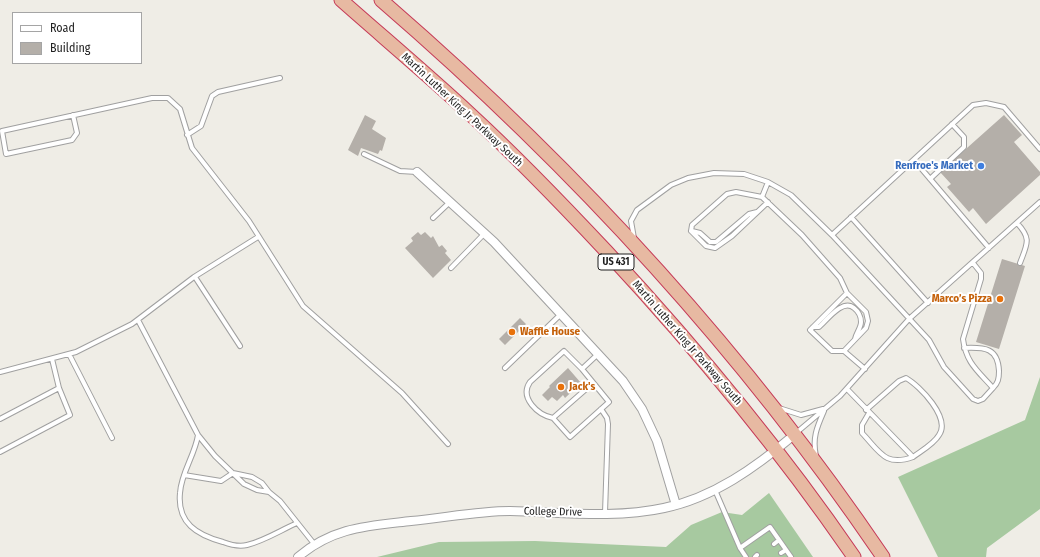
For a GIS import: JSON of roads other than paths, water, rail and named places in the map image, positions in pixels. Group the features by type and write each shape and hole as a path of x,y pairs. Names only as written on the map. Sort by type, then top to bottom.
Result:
{"highway":[{"name":"Martin Luther King Jr Parkway South","path":"341,0 471,115 568,211 641,289 723,383 776,450 854,557"},
{"name":"US 431","path":"382,0 498,105 558,163 636,246 720,342 794,435 883,557"}],"street":[{"path":"417,172 485,233 562,314 623,382 642,409 657,441 676,505"},
{"name":"College Drive","path":"298,557 315,545 344,530 384,524 508,511 605,513 645,512 676,505 697,499 731,482 776,450 794,435"}],"lane":[{"path":"187,135 202,126 212,96 218,92 280,78"},
{"path":"73,115 77,133 72,140 6,154 2,131 73,115 152,98 164,97 175,103 180,109 192,148 248,221 303,306 402,393 448,444"},
{"path":"832,235 973,105 981,103 1004,107 1040,149"},
{"path":"930,179 964,147 964,137 952,124"},
{"path":"364,154 400,171 417,172"},
{"path":"914,160 989,248"},
{"path":"636,246 631,221 636,210 671,185 688,178 714,173 744,174 768,182 791,195 832,235 929,340 944,368 973,400 978,401 983,399 999,379 998,360 996,355 992,352 975,348 964,348"},
{"path":"762,197 768,182"},
{"path":"768,202 758,211 749,214 716,242 710,242 700,233 691,231 692,225 727,194 736,192 762,197 768,202 802,235 840,278 847,293 866,312 868,321 866,328 844,351"},
{"path":"433,218 451,201"},
{"path":"794,435 847,389 909,319 1040,202"},
{"path":"851,217 928,303"},
{"path":"1017,223 1027,236 1027,243 1020,263"},
{"path":"451,268 485,233"},
{"path":"0,372 76,352 138,320 195,277 258,237"},
{"path":"973,263 981,272 981,279 963,338 964,348 967,359 993,388"},
{"path":"195,277 240,346"},
{"path":"847,293 810,330 832,351 844,351 865,369"},
{"path":"813,327 819,327 840,308 845,305 851,305 858,311 861,324 856,332 855,340"},
{"path":"505,368 562,314"},
{"path":"138,320 198,435 215,456 244,484 257,490 269,492"},
{"path":"564,351 582,369 609,402 570,437 553,418 539,413 528,400 526,394 528,384 564,351"},
{"path":"69,354 112,438"},
{"path":"582,369 598,354"},
{"path":"0,452 70,415 59,388 52,359"},
{"path":"906,378 913,382 929,399 941,419 942,426 939,435 913,457 900,462 888,460 862,433 862,425 867,411 899,381 906,378"},
{"path":"553,418 594,383"},
{"path":"0,419 59,388"},
{"path":"847,389 882,429 913,457"},
{"path":"770,405 801,415 825,409"},
{"path":"601,409 607,418 608,424 605,513"},
{"path":"820,469 814,446 815,433 825,409"},
{"path":"198,435 180,491 181,510 187,523 205,538 235,546 246,545 297,523"},
{"path":"868,439 874,435"},
{"path":"892,444 896,441"},
{"path":"874,446 879,442"},
{"path":"882,453 886,449"},
{"path":"184,475 221,481 234,473 252,477 262,483 269,492 280,501 315,545"},
{"path":"715,490 740,548 746,557"},
{"path":"740,548 770,527 791,557"},
{"path":"774,544 779,540"},
{"path":"781,553 786,550"}],"place":[{"name":"Renfroe's Market","path":"981,166"},
{"name":"Marco’s Pizza","path":"1000,299"},
{"name":"Waffle House","path":"512,332"},
{"name":"Jack's","path":"561,387"}]}
